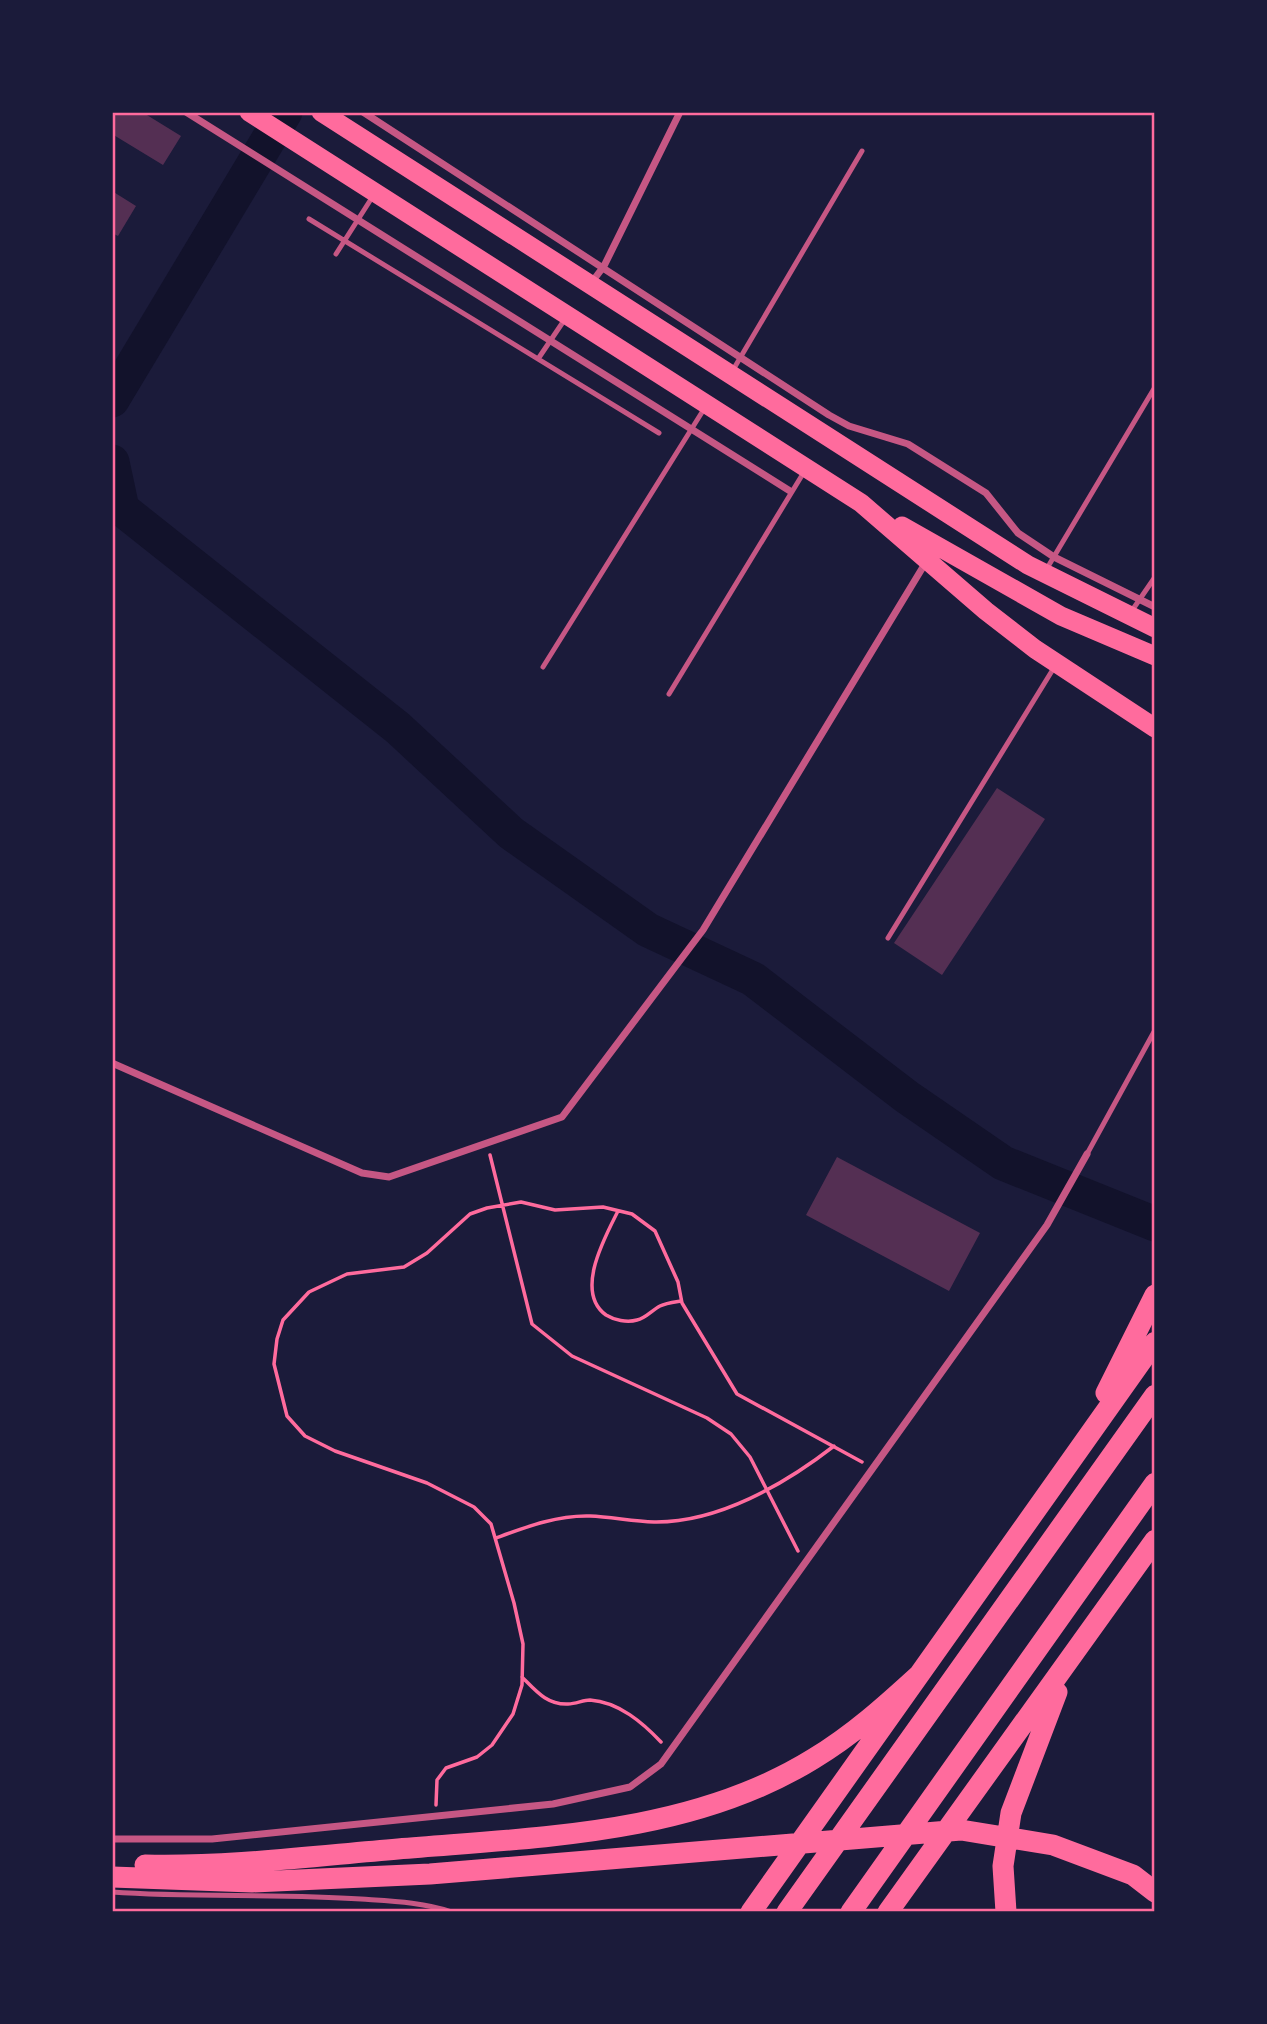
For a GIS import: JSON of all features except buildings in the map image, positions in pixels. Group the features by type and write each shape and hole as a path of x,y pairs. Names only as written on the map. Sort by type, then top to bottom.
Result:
{"highway":[{"path":"248,112 805,470 1061,615 1155,656"},
{"path":"321,112 730,376 1049,565 1134,607 1155,628"},
{"path":"861,503 986,611 1056,663 1155,728"},
{"path":"1074,1455 1155,1295"},
{"path":"751,1912 1155,1342"},
{"path":"787,1912 1155,1395"},
{"path":"851,1912 1155,1483"},
{"path":"888,1912 1155,1540"},
{"path":"1135,1570 1155,1547"},
{"path":"1006,1912 1003,1866 1011,1813 1070,1660"},
{"path":"112,1865 249,1861 482,1842 625,1825 709,1806 783,1776 840,1741 875,1715 920,1674"},
{"path":"112,1877 251,1882 430,1874 961,1830 1053,1845 1133,1875 1155,1892"}],"street":[{"path":"186,112 790,491"},
{"path":"363,112 849,426 908,444 986,493 1018,533 1049,565"},
{"path":"589,286 604,266 680,112"},
{"path":"112,1063 362,1173 389,1177 562,1117 702,930 928,559"},
{"path":"1134,607 1155,607"},
{"path":"112,1839 212,1839 552,1804 630,1787 662,1764 671,1752 1047,1225 1087,1154"}],"lane":[{"path":"730,376 862,151"},
{"path":"336,254 375,193"},
{"path":"309,219 659,433"},
{"path":"537,359 566,317"},
{"path":"1049,565 1155,387"},
{"path":"542,667 706,406"},
{"path":"669,694 805,470"},
{"path":"1134,607 1155,577"},
{"path":"888,938 1056,663"},
{"path":"1087,1154 1155,1030"},
{"path":"112,1892 171,1896 329,1897 398,1902 452,1912"}],"path":[{"path":"488,1143 532,1324 572,1356 707,1418 731,1434 750,1457 805,1564"},
{"path":"436,1816 437,1780 446,1768 477,1757 492,1745 513,1714 522,1677 523,1644 491,1524 474,1507 427,1483 335,1451 305,1436 287,1416 274,1364 283,1320 309,1292 346,1274 404,1267 427,1253 470,1214 502,1205 521,1202 555,1210 578,1207 632,1214 656,1231 678,1282 681,1301 737,1394 873,1468"},
{"path":"618,1211 605,1237 592,1280 594,1301 600,1311 611,1318 637,1320 661,1306 681,1301"},
{"path":"496,1538 527,1526 558,1519 586,1516 656,1522 744,1502 834,1447"},
{"path":"522,1677 542,1698 552,1703 589,1700 627,1713 646,1726 671,1752"}],"waterway":[{"path":"112,400 285,112"},
{"path":"112,462 122,509 398,728 511,833 648,930 753,979 907,1097 1003,1163 1155,1224"}]}
